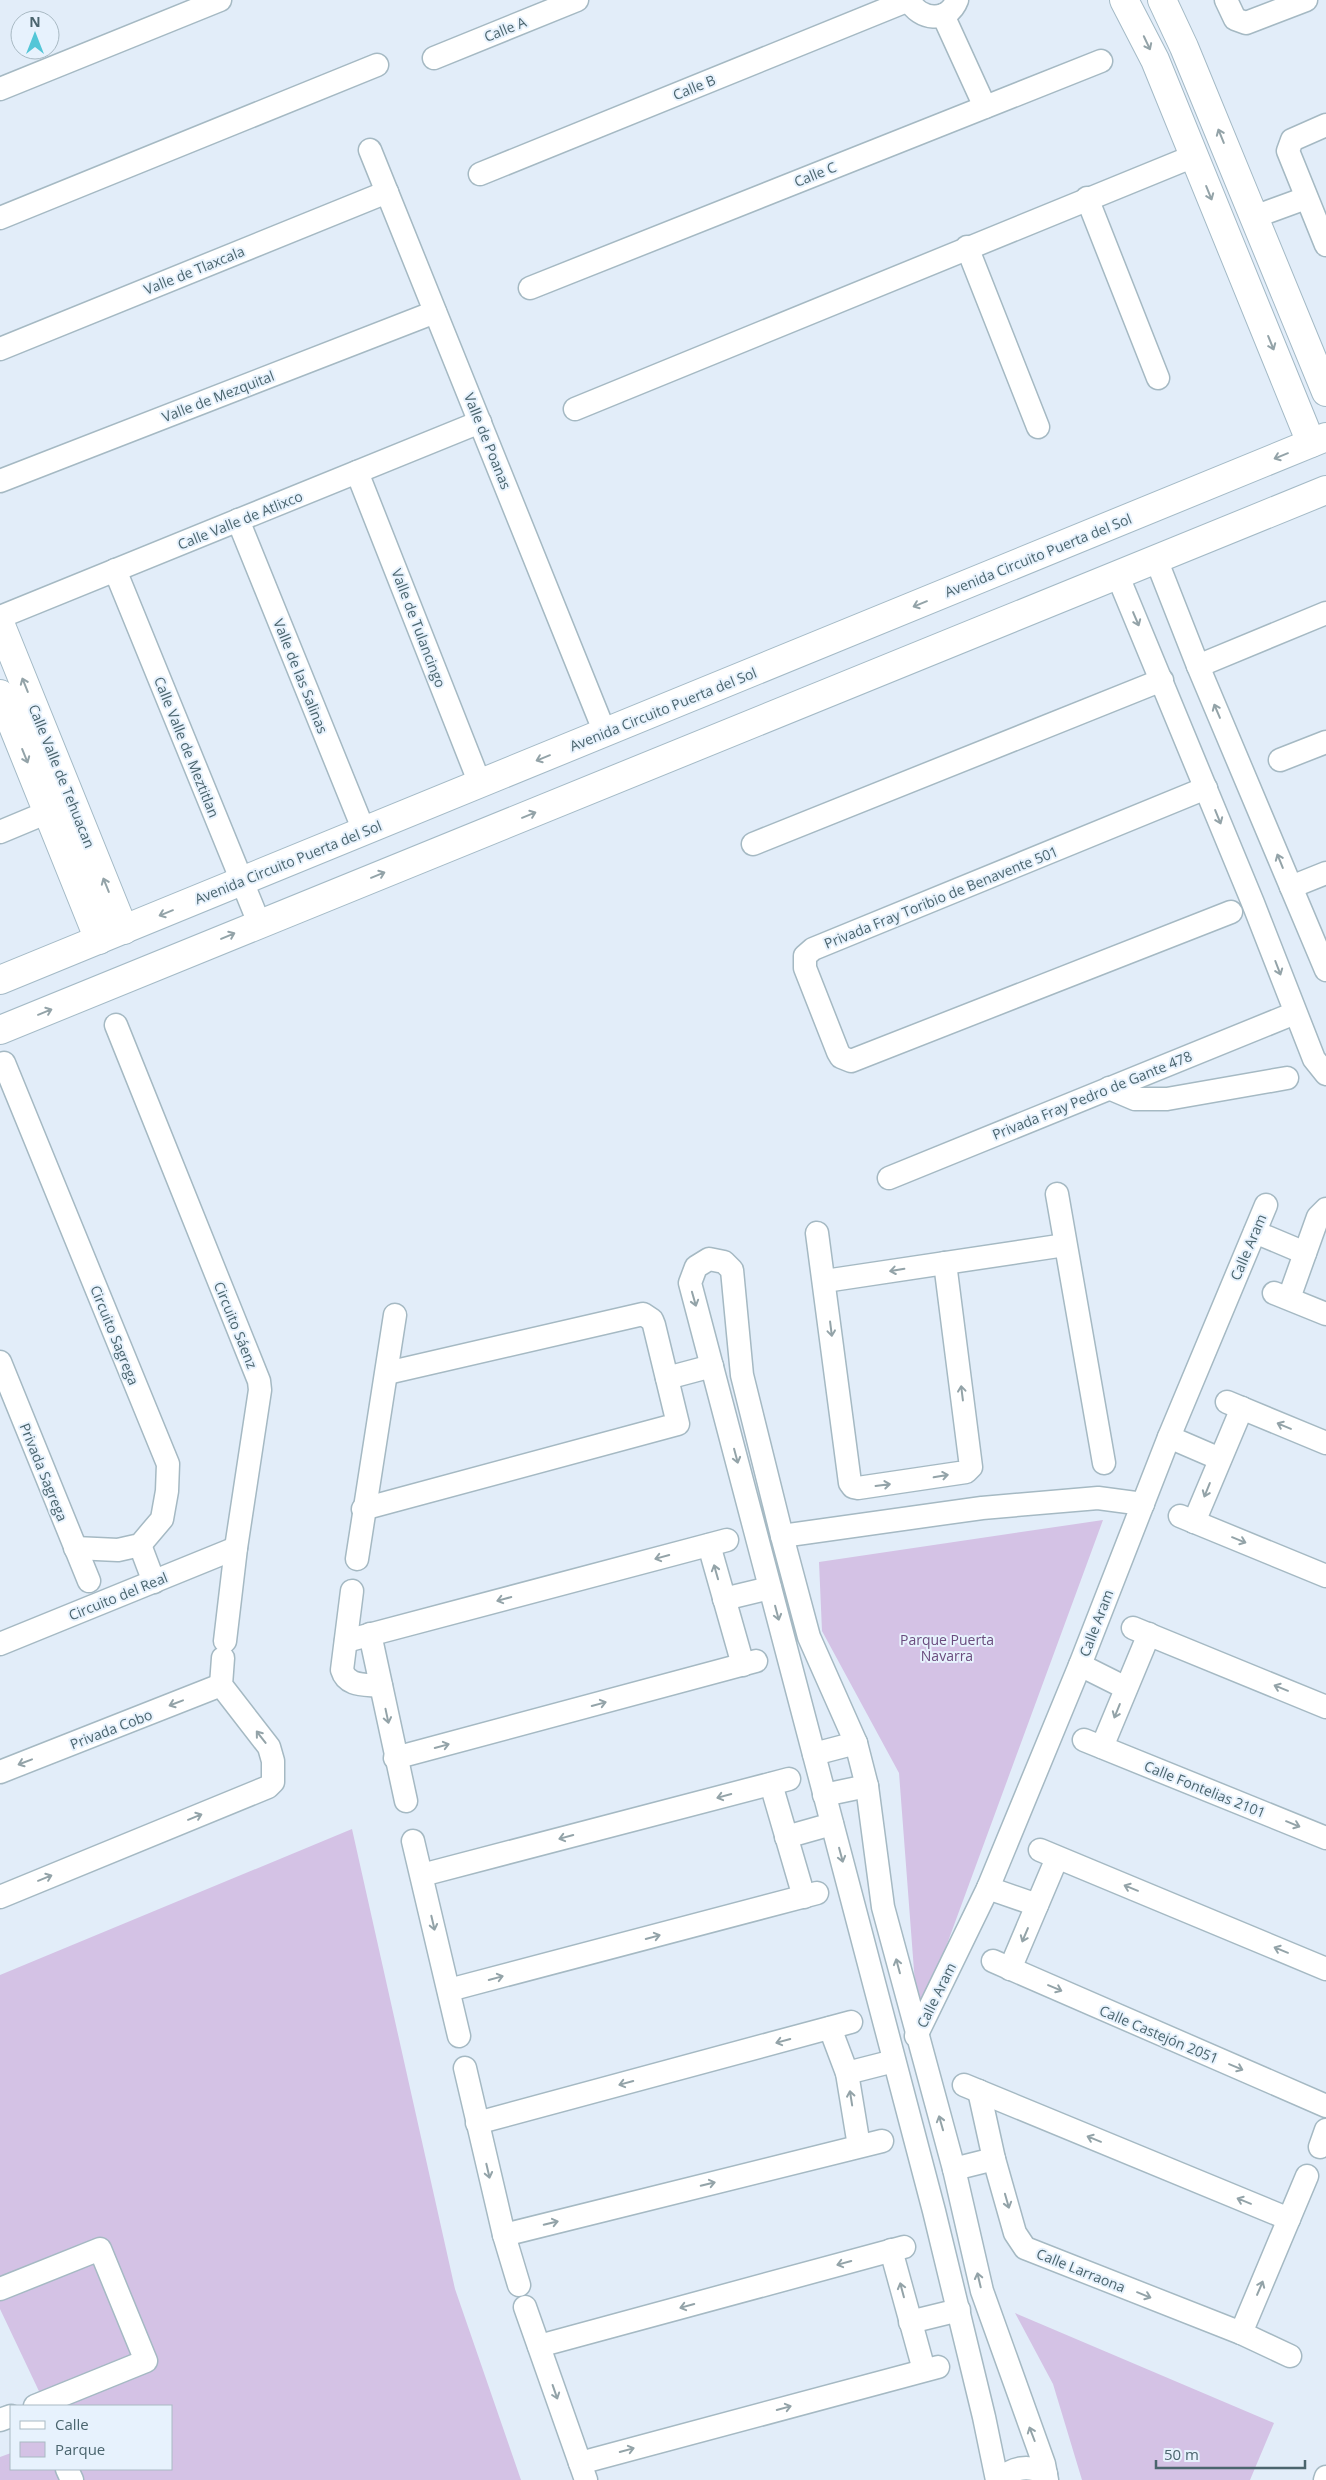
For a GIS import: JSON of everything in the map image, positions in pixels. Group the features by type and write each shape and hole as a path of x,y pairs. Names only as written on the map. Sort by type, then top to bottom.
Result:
{"street":[{"path":"0,89 220,0"},
{"name":"Calle A","path":"434,58 577,0"},
{"path":"909,0 913,8 927,16 950,8 985,107"},
{"name":"Calle B","path":"480,174 909,0"},
{"path":"1124,0 1154,60 1244,278 1319,440"},
{"path":"1162,0 1184,47 1326,392"},
{"path":"1226,0 1236,19 1246,23 1306,0"},
{"name":"Calle C","path":"530,288 1101,61"},
{"path":"0,218 376,65"},
{"path":"1326,125 1297,138 1289,145 1289,156 1326,245"},
{"name":"Valle de Poanas","path":"370,150 606,732"},
{"path":"575,409 967,247 1194,156"},
{"name":"Valle de Tlaxcala","path":"0,349 387,192"},
{"path":"1087,198 1158,378"},
{"path":"1254,217 1306,198"},
{"path":"967,247 1038,427"},
{"path":"1244,278 1274,265"},
{"name":"Valle de Mezquital","path":"0,481 435,312"},
{"name":"Calle Valle de Atlixco","path":"0,617 480,422"},
{"name":"Avenida Circuito Puerta del Sol","path":"0,980 1319,440"},
{"name":"Valle de Tulancingo","path":"357,472 480,784"},
{"path":"0,1030 1326,490"},
{"name":"Valle de las Salinas","path":"238,520 364,831"},
{"path":"1156,559 1198,666 1326,970"},
{"name":"Calle Valle de Meztitlan","path":"116,570 259,923"},
{"path":"1118,574 1206,788 1314,1060 1326,1074"},
{"path":"1198,666 1326,613"},
{"name":"Calle Valle de Tehuacan","path":"0,622 124,930"},
{"path":"753,844 1162,680"},
{"name":"Calle Valle de Tehuacan","path":"0,694 99,940"},
{"path":"1280,760 1326,742"},
{"name":"Privada Fray Toribio de Benavente 501","path":"1206,788 813,948 805,956 805,968 838,1052 841,1057 851,1061 1232,912"},
{"path":"0,832 48,812"},
{"path":"1291,887 1326,873"},
{"name":"Privada Fray Pedro de Gante 478","path":"889,1178 1295,1013"},
{"name":"Circuito Sáenz","path":"116,1025 260,1390 236,1548 221,1685"},
{"name":"Circuito Sagrega","path":"4,1063 9,1103 168,1464 167,1491 162,1519 140,1545"},
{"path":"1109,1088 1135,1099 1167,1099 1287,1078"},
{"path":"1057,1194 1104,1462"},
{"name":"Calle Aram","path":"916,2036 988,1888 1080,1665 1169,1437 1266,1205"},
{"path":"1324,1210 1318,1217 1305,1253 1281,1296 1326,1314"},
{"path":"1255,1232 1305,1253"},
{"path":"817,1233 825,1281 850,1483 853,1487 913,1481 966,1472 971,1467 945,1263"},
{"path":"825,1281 1065,1245"},
{"path":"709,1259 724,1262 732,1270 742,1374 782,1536 809,1637 856,1744 866,1786 883,1907 916,2036 954,2169 982,2291 1047,2477 1026,2467 1012,2470 998,2480 959,2310 690,1283 696,1267 709,1259"},
{"path":"363,1510 678,1424 654,1325 652,1320 642,1314 387,1373"},
{"path":"357,1559 363,1510 395,1316"},
{"name":"Privada Sagrega","path":"0,1362 89,1581"},
{"path":"667,1378 712,1366"},
{"path":"1326,1443 1234,1405 1220,1459 1187,1519 1326,1576"},
{"path":"1169,1437 1220,1459"},
{"path":"913,1481 918,1517"},
{"path":"782,1536 982,1508 1098,1498 1143,1504"},
{"path":"346,1641 718,1542 724,1599 749,1663 395,1758"},
{"path":"75,1548 118,1550 140,1545 154,1582"},
{"name":"Circuito del Real","path":"0,1644 236,1548"},
{"path":"724,1599 770,1588"},
{"path":"352,1591 342,1670 344,1678 350,1682 380,1686"},
{"path":"1080,1665 1126,1688 1141,1631 1326,1707"},
{"path":"370,1634 395,1758 406,1801"},
{"path":"0,1897 268,1787 273,1782 274,1775 269,1747 221,1685"},
{"name":"Privada Cobo","path":"0,1772 221,1685"},
{"name":"Calle Fontelias 2101","path":"1126,1688 1093,1743 1326,1838"},
{"path":"814,1754 856,1744"},
{"path":"422,1875 780,1781 786,1837 810,1895 448,1990"},
{"path":"824,1795 866,1786"},
{"path":"786,1837 832,1824"},
{"path":"413,1841 459,2036"},
{"path":"988,1888 1037,1905 1049,1854 1326,1969"},
{"name":"Calle Castejón 2051","path":"1037,1905 1002,1965 1326,2106"},
{"path":"477,2123 841,2025 847,2073 860,2146"},
{"path":"847,2073 894,2060"},
{"path":"465,2068 504,2235 519,2285"},
{"name":"Calle Larraona","path":"1289,2219 972,2088 1014,2233 1025,2248 1241,2333 1290,2356"},
{"path":"504,2235 882,2141"},
{"path":"954,2169 994,2159"},
{"path":"1241,2333 1307,2176"},
{"path":"526,2307 539,2346 583,2471 931,2369 910,2322 898,2248 539,2346"},
{"path":"0,2289 100,2249 146,2361 39,2405"},
{"path":"910,2322 959,2310"}],"green space":[{"name":"Parque Puerta Navarra","path":"1103,1520 918,2023 899,1773 822,1631 819,1562"},
{"path":"352,1829 455,2289 521,2480 0,2480 0,2457 10,2453 10,2470 172,2470 172,2405 46,2405 0,2309 0,1975"},
{"path":"1015,2313 1274,2423 1250,2480 1082,2480 1053,2384"}]}
